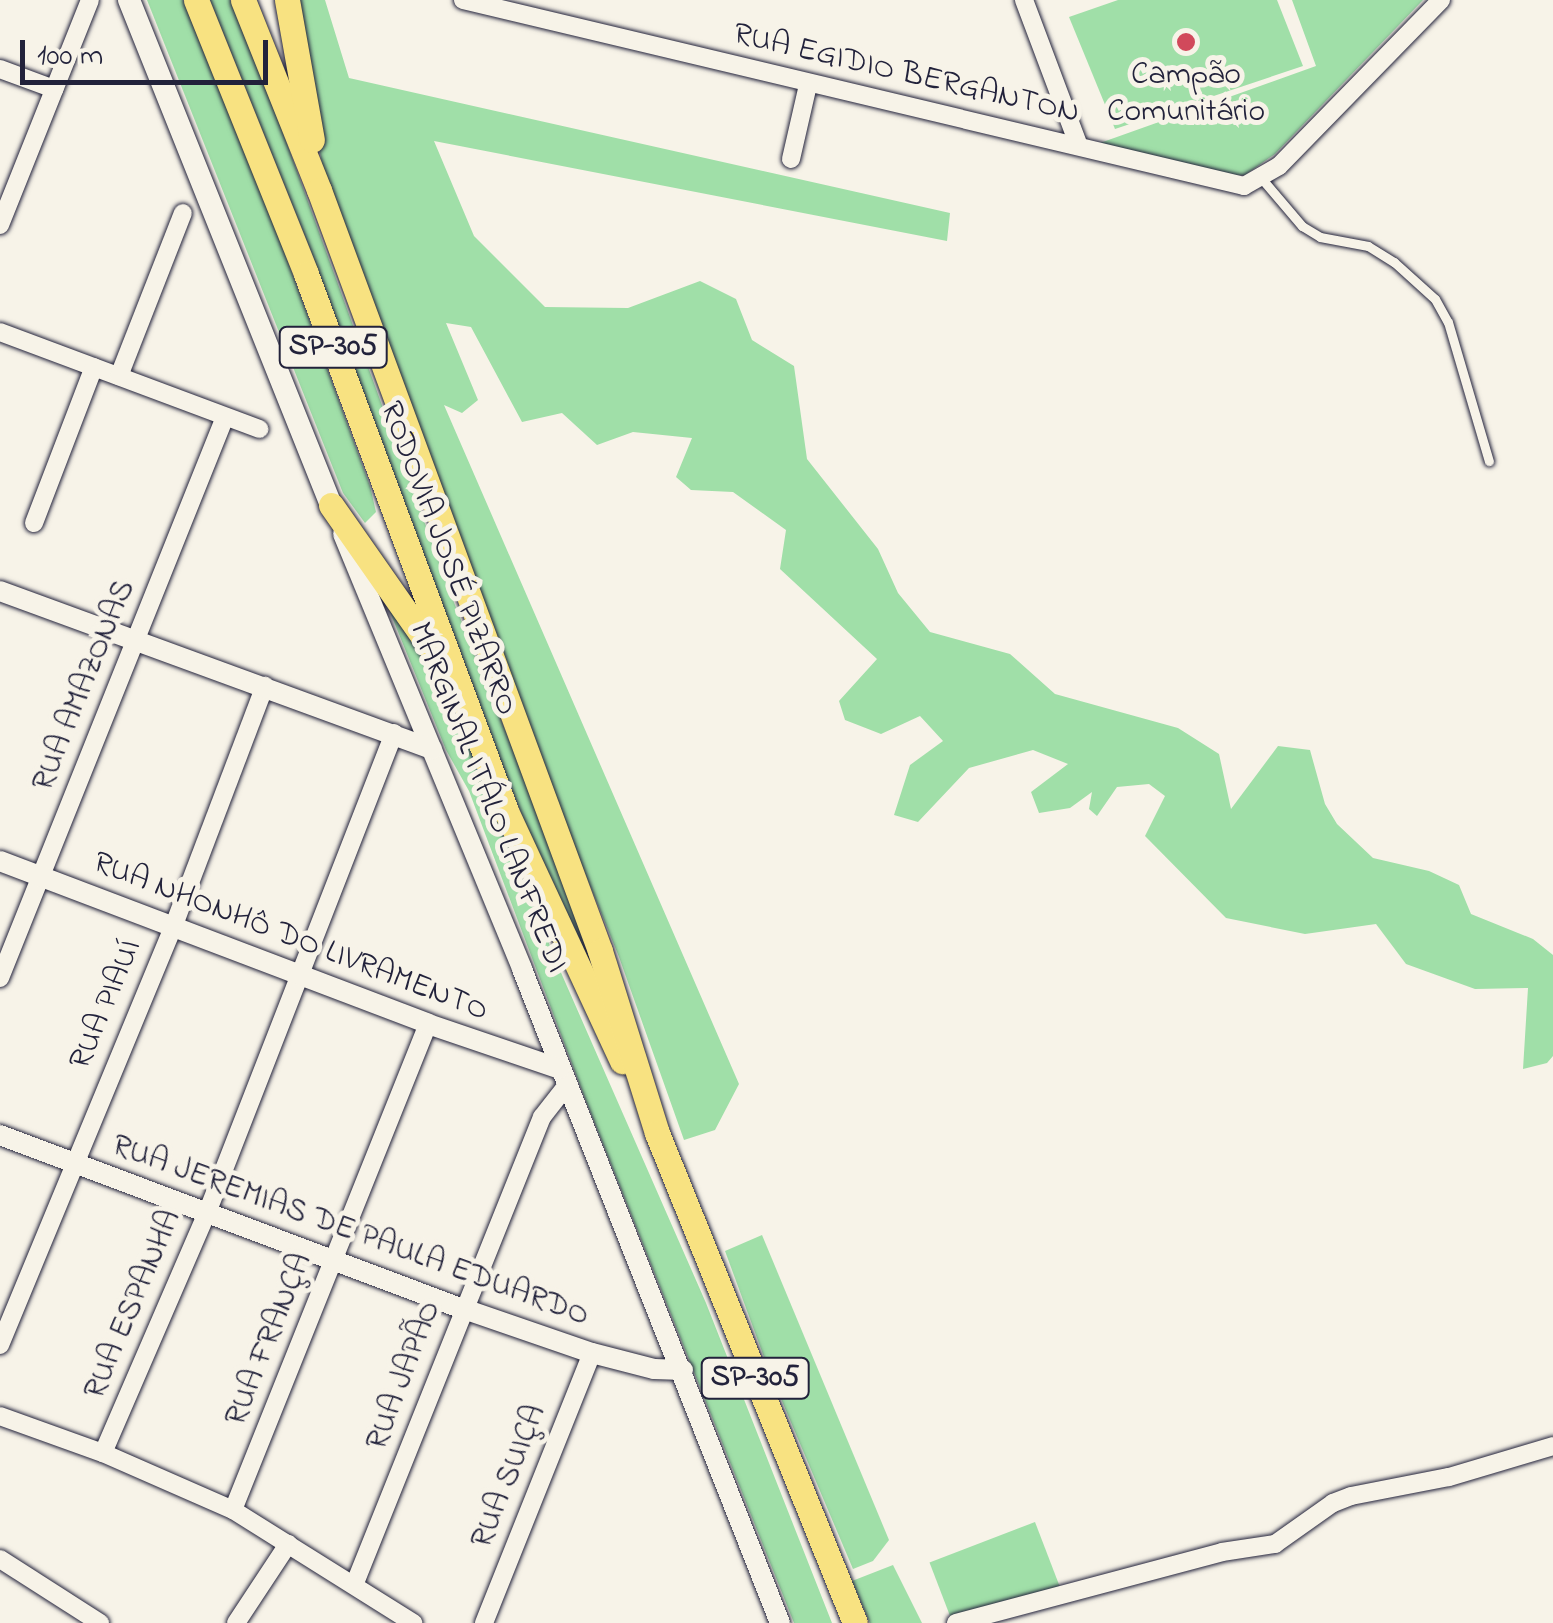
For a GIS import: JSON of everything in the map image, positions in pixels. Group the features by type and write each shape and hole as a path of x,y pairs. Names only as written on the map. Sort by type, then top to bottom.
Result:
{"main road":[{"name":"MARGINAL ITÁLO LANFREDI","path":"129,0 331,506"},
{"name":"RODOVIA JOSÉ PIZARRO","path":"196,0 306,274 506,811 571,959 657,1133 855,1623"},
{"name":"RODOVIA JOSÉ PIZARRO","path":"243,0 319,190 600,951 657,1133"},
{"path":"287,0 319,190"},
{"path":"331,506 464,697"}],"street":[{"path":"0,225 90,0"},
{"name":"RUA EGIDIO BERGANTON","path":"463,0 1232,186 1262,179"},
{"path":"1024,0 1078,146"},
{"path":"1262,179 1441,0"},
{"path":"0,69 54,89"},
{"path":"791,159 808,84"},
{"path":"119,376 182,213"},
{"path":"0,332 259,429"},
{"path":"34,523 94,367"},
{"name":"RUA AMAZONAS","path":"0,978 225,417"},
{"name":"MARGINAL ITÁLO LANFREDI","path":"331,506 522,969 780,1623"},
{"path":"2,598 135,640 432,749"},
{"name":"RUA PIAUÍ","path":"0,1345 174,925 265,686"},
{"name":"RUA ESPANHA","path":"103,1453 206,1213 394,733"},
{"name":"RUA NHONHÔ DO LIVRAMENTO","path":"0,862 174,925 563,1077"},
{"name":"RUA FRANÇA","path":"233,1510 428,1024"},
{"name":"RUA JAPÃO","path":"355,1583 542,1118 563,1077"},
{"name":"RUA JEREMIAS DE PAULA EDUARDO","path":"0,1136 592,1353 654,1370 682,1370"},
{"name":"RUA SUIÇA","path":"484,1623 592,1353"},
{"path":"0,1416 103,1453 233,1510 414,1623"},
{"path":"956,1623 1222,1552 1275,1544 1332,1503 1350,1496 1463,1474 1553,1446"},
{"path":"236,1623 288,1544"},
{"path":"0,1559 100,1623"}],"lane":[{"path":"1262,179 1302,226 1320,237 1368,246 1418,280 1435,299 1448,322 1489,460"}],"green space":[{"path":"147,0 183,0 272,218 370,486 376,512 365,523 343,493"},
{"path":"210,0 230,0 282,130 451,595 572,897 610,1015 578,954 446,627 311,251"},
{"path":"293,0 325,0 349,78 950,213 947,241 434,141 474,236 545,307 628,308 700,281 736,299 752,340 794,366 807,459 878,549 898,593 930,632 1010,654 1055,694 1178,728 1219,754 1231,809 1278,746 1310,750 1325,804 1337,824 1373,858 1429,871 1459,885 1471,914 1533,939 1553,955 1553,1056 1547,1063 1523,1069 1528,988 1475,989 1406,964 1376,924 1305,934 1226,918 1145,836 1165,796 1149,784 1117,787 1097,816 1089,809 1092,792 1070,808 1039,813 1031,792 1068,764 1033,750 969,768 918,822 894,815 910,765 943,741 920,716 881,734 845,720 839,701 877,659 780,569 786,530 733,492 691,490 676,477 692,438 633,432 597,445 562,413 522,422 471,327 446,323 478,400 462,413 444,405 739,1084 715,1130 684,1140 619,957 523,720 327,192"},
{"name":"Campão Comunitário","path":"1118,0 1277,0 1303,66 1115,129 1069,17"},
{"path":"1292,0 1423,0 1275,154 1245,175 1226,175 1100,143 1316,66"},
{"path":"375,575 450,700 559,968 706,1303 832,1623 794,1623 586,1101 469,791 446,750"},
{"path":"762,1235 889,1540 873,1561 853,1569 768,1368 725,1251"},
{"path":"1035,1522 1060,1586 964,1623 953,1623 930,1562"},
{"path":"893,1565 922,1623 870,1623 852,1581"}],"place":[{"name":"Campão Comunitário","path":"1186,42"}]}
